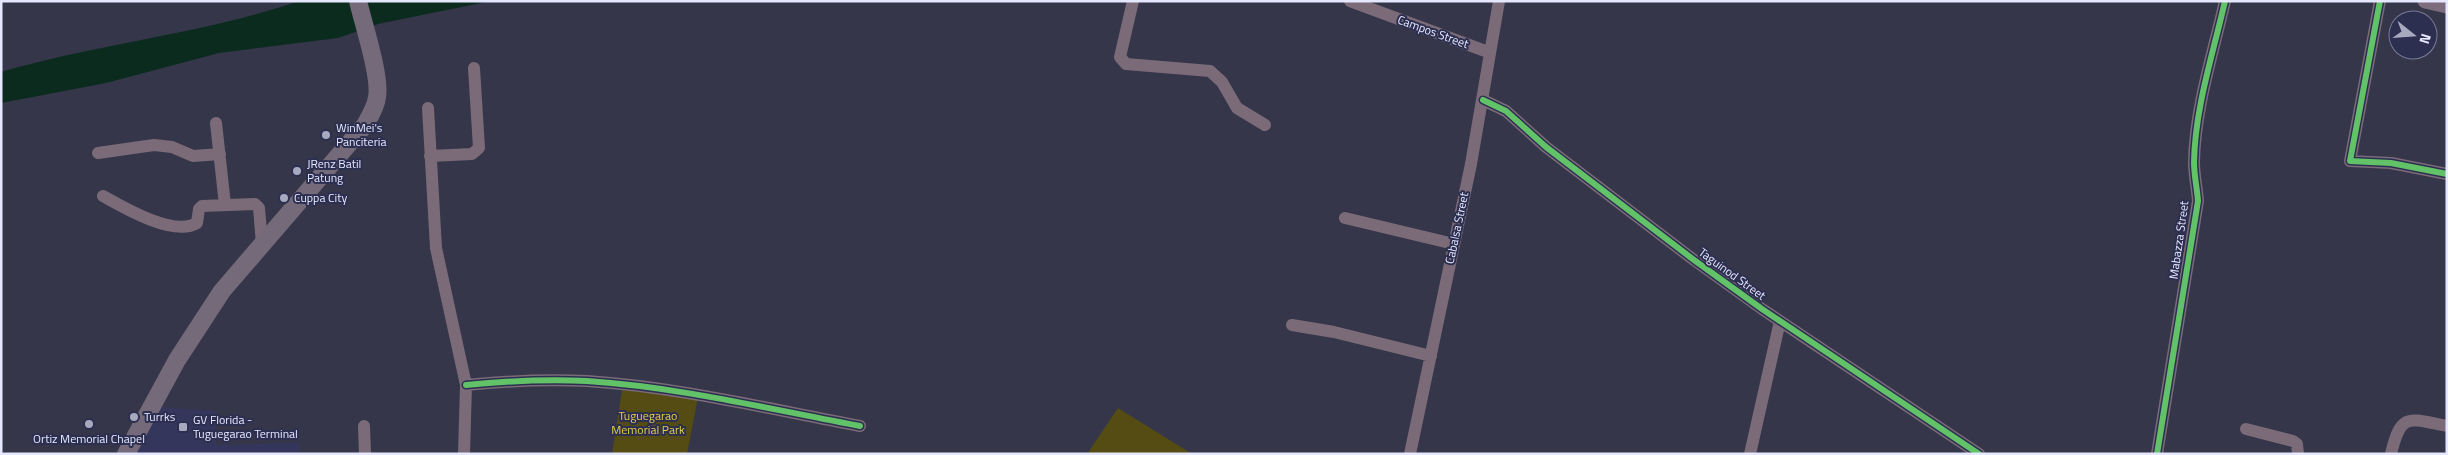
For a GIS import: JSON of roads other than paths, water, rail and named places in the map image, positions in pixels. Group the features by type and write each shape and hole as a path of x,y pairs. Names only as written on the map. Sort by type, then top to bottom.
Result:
{"highway":[{"path":"126,454 177,360 222,291 368,118 378,96 377,78 358,1"}],"main road":[{"path":"2425,1 2447,6"}],"street":[{"path":"1133,1 1120,57 1126,64 1210,71 1222,82 1237,108 1265,125"},
{"name":"Campos Street","path":"1350,1 1488,52"},
{"name":"Cabalsa Street","path":"1410,454 1483,100 1488,52 1498,1"},
{"name":"Mabazza Street","path":"2157,454 2197,208 2194,164 2196,137 2225,1"},
{"path":"2380,1 2350,161 2391,163 2447,174"},
{"path":"430,156 472,154 479,148 474,68"},
{"name":"Taguinod Street","path":"1483,100 1506,111 1546,148 1694,260 1780,321 1979,454"},
{"path":"428,108 439,272 466,385 464,454"},
{"path":"216,123 225,204"},
{"path":"98,153 154,146 172,147 193,156 220,154"},
{"path":"103,196 131,211 171,226 194,225 198,221 200,208 225,204 253,203 258,205 262,244"},
{"path":"1345,218 1454,244"},
{"path":"1750,454 1780,321"},
{"path":"1292,325 1334,332 1430,356"},
{"path":"466,385 536,380 600,382 690,394 860,426"},
{"path":"2390,454 2398,428 2404,422 2418,420 2447,426"},
{"path":"364,426 364,454"},
{"path":"2246,430 2293,441 2297,444 2298,454"}],"place":[{"name":"WinMei's Panciteria","path":"326,135"},
{"name":"JRenz Batil Patung","path":"297,171"},
{"name":"Cuppa City","path":"284,198"},
{"name":"Turrks","path":"134,417"},
{"name":"Ortiz Memorial Chapel","path":"89,424"},
{"name":"GV Florida - Tuguegarao Terminal","path":"183,427"}],"park label":[{"name":"Tuguegarao Memorial Park","path":"648,423"}]}
